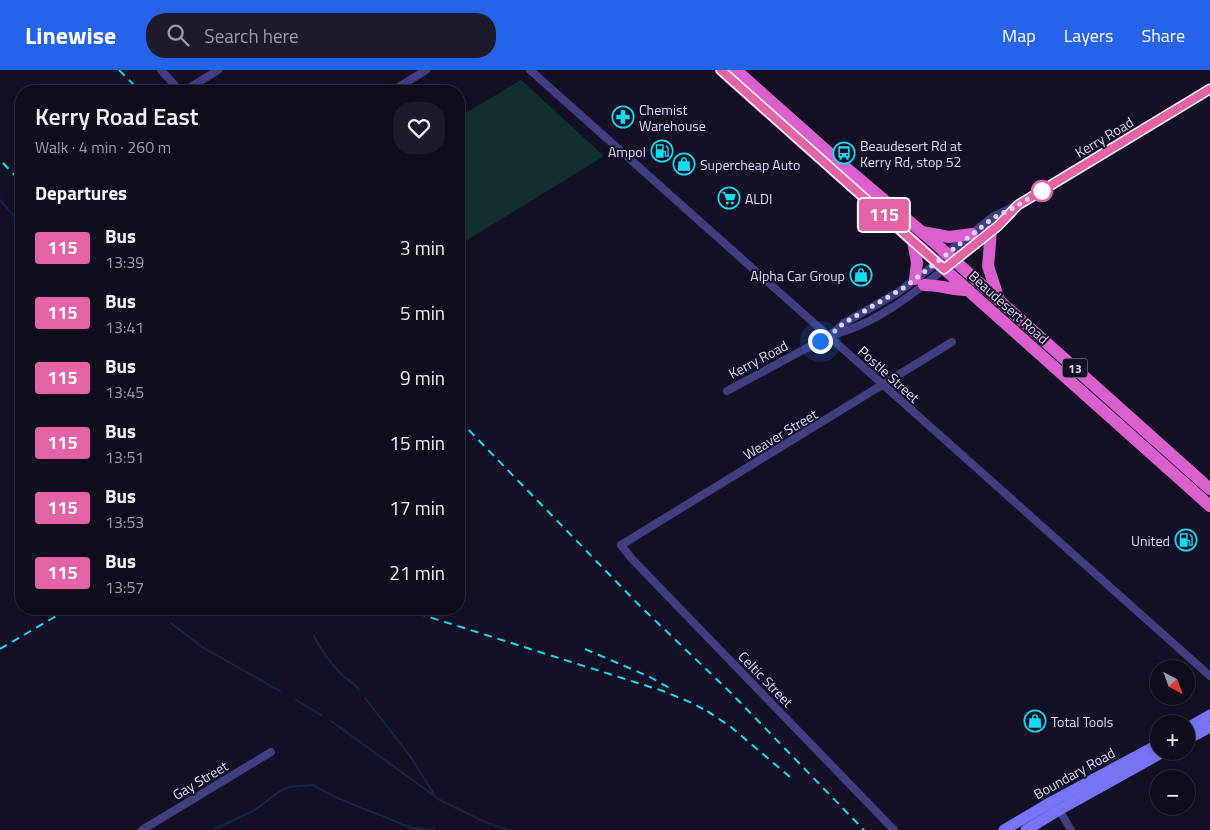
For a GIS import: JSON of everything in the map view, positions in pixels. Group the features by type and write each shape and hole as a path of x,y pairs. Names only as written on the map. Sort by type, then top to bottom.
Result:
{"highway":[{"name":"Beaudesert Road","path":"721,70 946,262 999,300 1210,489"},
{"name":"Beaudesert Road","path":"736,70 837,160 918,237"},
{"path":"991,231 988,266 999,300"},
{"path":"968,290 957,290 920,282 917,262 918,237 949,237 972,234"},
{"name":"Beaudesert Road","path":"946,262 968,290 1210,506"}],"main road":[{"path":"1195,724 1210,715"},
{"path":"1195,735 1210,727"},
{"name":"Boundary Road","path":"1026,830 1056,805 1150,749"},
{"name":"Boundary Road","path":"1004,830 1150,759"}],"street":[{"path":"161,70 176,85"},
{"path":"192,85 218,70"},
{"path":"402,85 426,70"},
{"name":"Postle Street","path":"530,70 1210,676"},
{"name":"Kerry Road","path":"946,262 972,234 993,218 1013,208 1210,89"},
{"name":"Kerry Road","path":"727,391 829,336 844,323 920,282 991,231 1013,208"},
{"name":"Weaver Street","path":"621,545 952,342"},
{"name":"Celtic Street","path":"621,545 632,559 894,830"},
{"name":"Gay Street","path":"142,830 271,752"},
{"path":"1056,805 1070,830"}],"green space":[{"path":"521,80 604,156 465,241 465,113"}],"waterway":[{"path":"0,200 15,217"},
{"path":"171,623 202,647 280,691"},
{"path":"314,636 334,666 359,690"},
{"path":"365,698 410,756 434,794"},
{"path":"296,700 321,715"},
{"path":"331,721 440,800 485,822 507,830"},
{"path":"213,830 255,810 280,791 289,787 313,785 337,798 412,828 435,830"}],"railway":[{"path":"119,70 134,85"},
{"path":"3,163 15,176"},
{"path":"465,426 640,606 730,692 864,830"},
{"path":"0,649 58,615"},
{"path":"423,615 663,691 712,714"},
{"path":"585,649 650,677 673,690"},
{"path":"707,711 731,727 790,777"}],"bus line":[{"name":"115","path":"721,70 944,269 998,226 1013,208 1210,89"}],"place":[{"name":"Chemist Warehouse","path":"623,117"},
{"name":"Ampol","path":"662,151"},
{"name":"Beaudesert Rd at Kerry Rd, stop 52","path":"844,153"},
{"name":"Supercheap Auto","path":"684,164"},
{"name":"ALDI","path":"729,198"},
{"name":"Alpha Car Group","path":"861,275"},
{"name":"United","path":"1186,540"},
{"name":"Total Tools","path":"1035,721"}],"route":[{"path":"820,341 844,323 886,300 905,287 993,218 1049,186 1042,191"}]}
